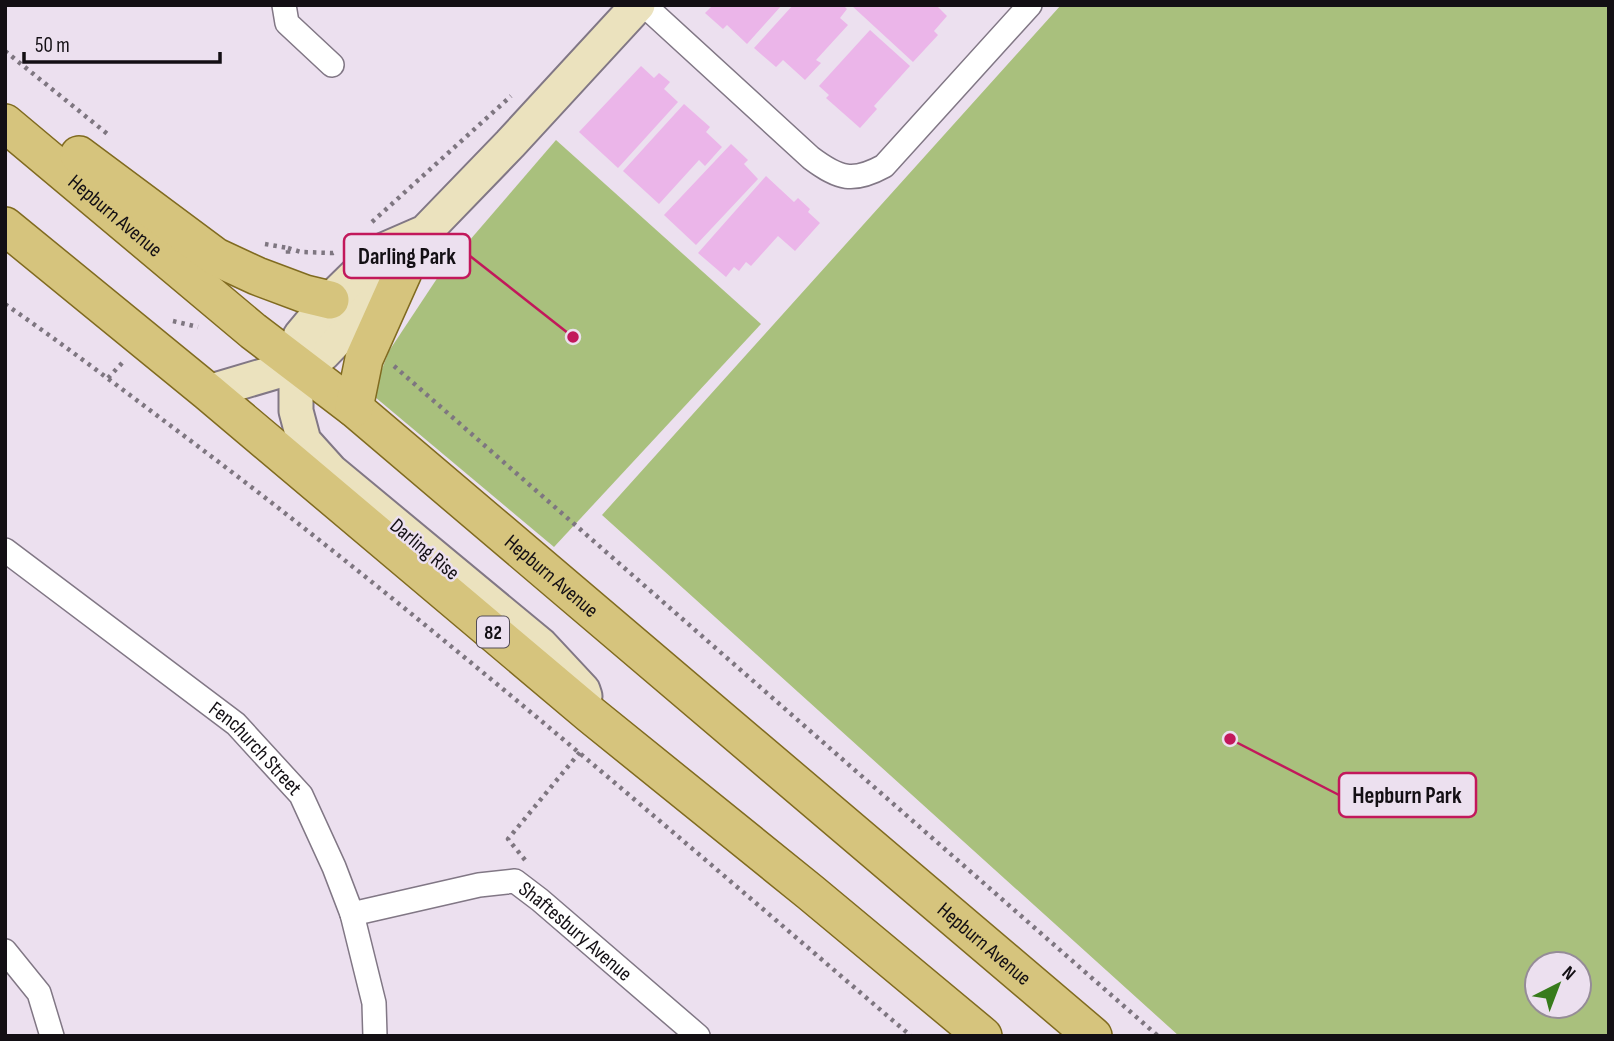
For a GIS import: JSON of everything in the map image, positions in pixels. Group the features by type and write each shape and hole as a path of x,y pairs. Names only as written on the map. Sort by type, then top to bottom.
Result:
{"main road":[{"path":"5,100 216,257 284,286 330,300"},
{"name":"Hepburn Avenue","path":"5,123 296,366 354,408 1093,1036"},
{"name":"82","path":"5,226 208,392 591,715 983,1036"},
{"path":"354,408 364,359 402,272"}],"street":[{"path":"284,5 287,23 332,65"},
{"name":"Darling Rise","path":"208,392 296,366 323,354 402,272 425,232 638,5"},
{"path":"644,5 811,158 829,172 847,178 866,176 884,166 1030,5"},
{"name":"Darling Rise","path":"425,232 379,252 330,300 300,336 296,366 296,411 304,441 331,471 541,645 583,690 591,715"},
{"name":"Fenchurch Street","path":"5,550 236,724 301,795 352,914 374,1003 375,1036"},
{"name":"Shaftesbury Avenue","path":"352,914 479,886 515,881 698,1036"},
{"path":"5,951 39,993 52,1036"}],"path":[{"path":"5,51 117,141"},
{"path":"368,225 512,95"},
{"path":"257,242 302,252 333,253 341,247"},
{"path":"284,286 288,248"},
{"path":"5,304 66,346 229,468 405,607 580,752 911,1036"},
{"path":"364,359 397,367 1158,1036"},
{"path":"540,900 543,883 508,839 580,752"}],"green space":[{"path":"1061,5 1609,5 1609,1036 1179,1036 602,515"},
{"path":"556,140 761,324 554,547 375,397 377,382 389,351 438,277"}],"building":[{"path":"713,5 782,5 747,44 727,25 723,29 705,13"},
{"path":"793,5 843,5 847,9 840,18 848,25 816,60 821,63 805,80 783,60 776,67 754,48"},
{"path":"851,5 936,5 947,16 934,31 938,35 913,62"},
{"path":"870,30 910,66 874,106 877,109 860,128 826,98 829,95 819,86"},
{"path":"641,66 654,78 659,73 670,82 664,89 678,102 618,168 579,132"},
{"path":"684,104 710,127 706,132 722,147 705,166 699,160 659,204 623,171"},
{"path":"731,144 748,160 744,164 758,179 696,245 664,215"},
{"path":"766,176 794,202 798,198 820,223 795,251 778,236 751,266 746,262 739,271 734,267 726,277 698,253"}],"place":[{"name":"Darling Park","path":"573,337"},
{"name":"Hepburn Park","path":"1230,739"}]}
